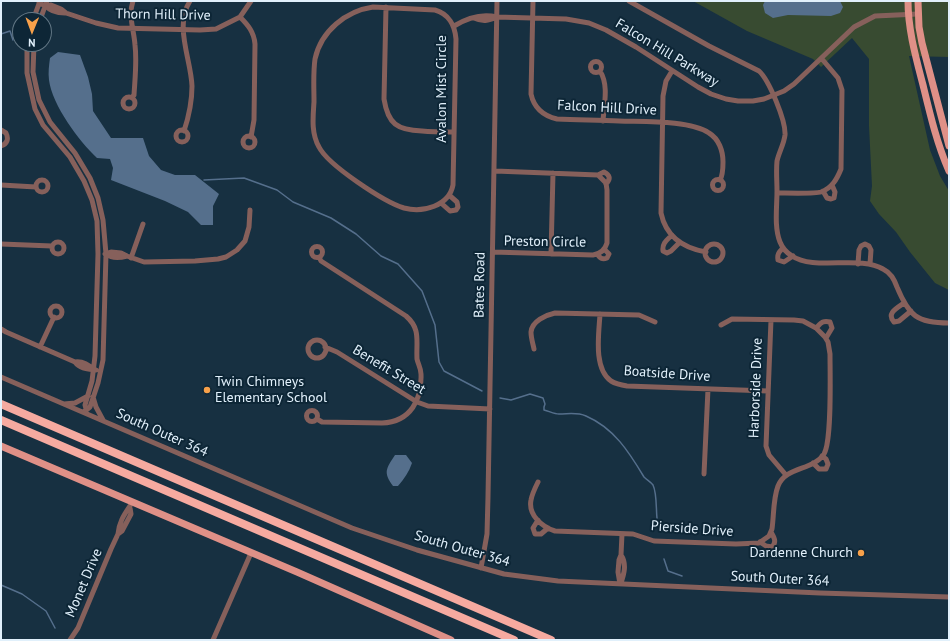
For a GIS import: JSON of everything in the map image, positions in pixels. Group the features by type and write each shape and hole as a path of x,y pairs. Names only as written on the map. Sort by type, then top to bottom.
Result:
{"highway":[{"path":"1,404 551,640"},
{"path":"1,420 514,640"}],"main road":[{"path":"908,1 908,15 912,43 938,144 949,171"},
{"path":"918,1 918,14 922,43 949,146"},
{"path":"1,446 130,505 251,553 451,640"}],"street":[{"path":"132,1 132,28 136,60 134,95 132,98"},
{"path":"184,131 189,114 192,85 183,30 183,15 190,1"},
{"name":"Thorn Hill Drive","path":"39,2 46,4 49,9 106,26 183,30 216,29 240,17 251,1"},
{"name":"Bates Road","path":"481,568 487,534 497,1"},
{"name":"Falcon Hill Drive","path":"533,1 531,94 534,103 539,109 550,117 557,119 663,122 687,125 707,132 715,138 719,144 723,158 720,180"},
{"path":"629,1 709,46 759,71 766,80 784,125 785,135 777,163 777,223 779,238 783,248 793,256 805,262 870,264 879,266 887,270 893,276 904,303 911,312 925,322 949,323"},
{"path":"36,12 39,2"},
{"path":"386,7 384,99 386,110 390,118 399,127 408,131 454,132"},
{"name":"Avalon Mist Circle","path":"386,7 436,10 445,15 454,26 456,39 453,184 451,192 441,203 430,208 410,209 386,200 333,164 322,153 315,138 313,123 316,56 321,43 332,27 350,14 366,8 386,7"},
{"name":"Falcon Hill Parkway","path":"454,26 465,20 488,14 497,17 566,19 589,23 622,39 711,94 726,99 753,101 773,96 794,84 854,27 863,22 875,16 918,14"},
{"path":"240,17 255,36 256,44 254,120 251,137"},
{"path":"27,52 26,73 33,103 43,126 70,157 84,181 92,200 97,221 98,254 94,370 90,397 103,420"},
{"path":"34,52 33,72 39,100 50,122 75,153 90,178 98,198 103,220 106,254 102,360 100,371 90,397 85,405 85,411"},
{"path":"777,193 821,192 836,181 841,169 842,90 838,78 822,59"},
{"path":"600,71 604,80 605,97 603,121"},
{"path":"672,71 666,81 663,96 661,213 666,228 680,242 688,248 706,252"},
{"path":"1,130 6,133 7,139 5,144 1,146"},
{"name":"Preston Circle","path":"493,252 597,254 604,249 607,243 606,184 604,179 598,175 495,171"},
{"path":"552,254 553,173"},
{"path":"1,185 36,187"},
{"path":"823,191 827,198 834,198 835,192 832,185"},
{"path":"441,203 450,211 456,210 458,207 458,202 449,195"},
{"path":"98,254 106,254 111,257 129,257 144,262 195,261 226,257 237,250 245,241 249,227 250,210"},
{"path":"129,257 142,224"},
{"path":"672,235 662,246 663,250 667,253 680,242"},
{"path":"1,244 52,246"},
{"path":"858,264 859,250 861,246 865,244 869,246 871,250 870,264"},
{"path":"783,248 777,257 778,260 784,262 793,256"},
{"name":"Preston Circle","path":"597,254 600,258 607,258 608,254 604,249"},
{"path":"317,419 322,422 388,423 400,419 411,410 417,402 420,392 421,374 418,362 418,338 412,320 321,261 319,257"},
{"path":"904,303 893,310 891,319 894,322 899,322 911,312"},
{"path":"534,349 531,332 532,328 540,319 547,315 561,313 639,315 655,322"},
{"name":"Boatside Drive","path":"600,314 599,351 601,369 611,380 626,386 768,391"},
{"path":"40,347 54,317"},
{"path":"721,325 732,319 799,320 811,324 826,338 830,354 828,433 824,453 813,463 786,475"},
{"name":"Harborside Drive","path":"771,320 766,446 769,455 786,475"},
{"path":"816,328 825,321 830,322 832,328 826,338"},
{"path":"1,329 75,362 79,361 89,365 94,370 100,371"},
{"name":"Benefit Street","path":"325,347 337,352 417,402 428,406 490,409"},
{"name":"South Outer 364","path":"1,377 64,404 85,411 352,528 417,550 481,568 526,578 558,582 949,597"},
{"path":"704,474 708,389"},
{"path":"64,404 75,403 90,397"},
{"path":"813,463 819,469 826,469 828,464 826,459 822,456"},
{"name":"Pierside Drive","path":"538,482 533,491 530,504 534,516 548,528 555,531 633,534 654,541 736,544 760,542 766,546 772,547 775,544 771,532 777,490 781,480 786,475"},
{"name":"Monet Drive","path":"70,640 78,628 118,534 131,514 130,505"},
{"name":"Pierside Drive","path":"538,520 533,528 535,534 541,534 548,528"},
{"path":"760,542 766,539 771,532"},
{"path":"620,584 618,572 621,555 622,534"},
{"path":"213,640 251,553"}],"green space":[{"path":"693,1 949,1 949,57 909,56 930,150 940,176 949,191 949,290 935,283 870,201 872,186 869,126 869,59 852,38 821,67 813,59 747,31"}],"water":[{"path":"765,1 840,1 843,7 840,13 831,16 788,15 773,18 765,13 763,5"},
{"path":"58,52 80,55 92,94 93,111 111,138 143,138 149,156 161,170 175,175 195,175 219,194 213,206 213,225 201,225 188,212 165,201 111,180 113,168 110,159 97,158 90,151 67,122 55,100 49,80 49,69 50,58"},
{"path":"395,455 406,455 412,463 398,486 393,486 387,474 388,467"}],"waterway":[{"path":"1,34 10,31 12,37"},
{"path":"204,180 244,178 277,190 293,202 331,218 356,234 381,256 398,264 422,291 435,325 439,362 444,371 482,391"},
{"path":"500,398 511,400 530,394 543,398 545,404 544,410 557,414 583,415 605,427 620,442 644,477 653,485 656,497 657,518"},
{"path":"664,559 668,571 682,576"},
{"path":"1,585 22,594 46,611 55,628"}],"place":[{"name":"Twin Chimneys Elementary School","path":"207,390"},
{"name":"Dardenne Church","path":"861,553"}]}
